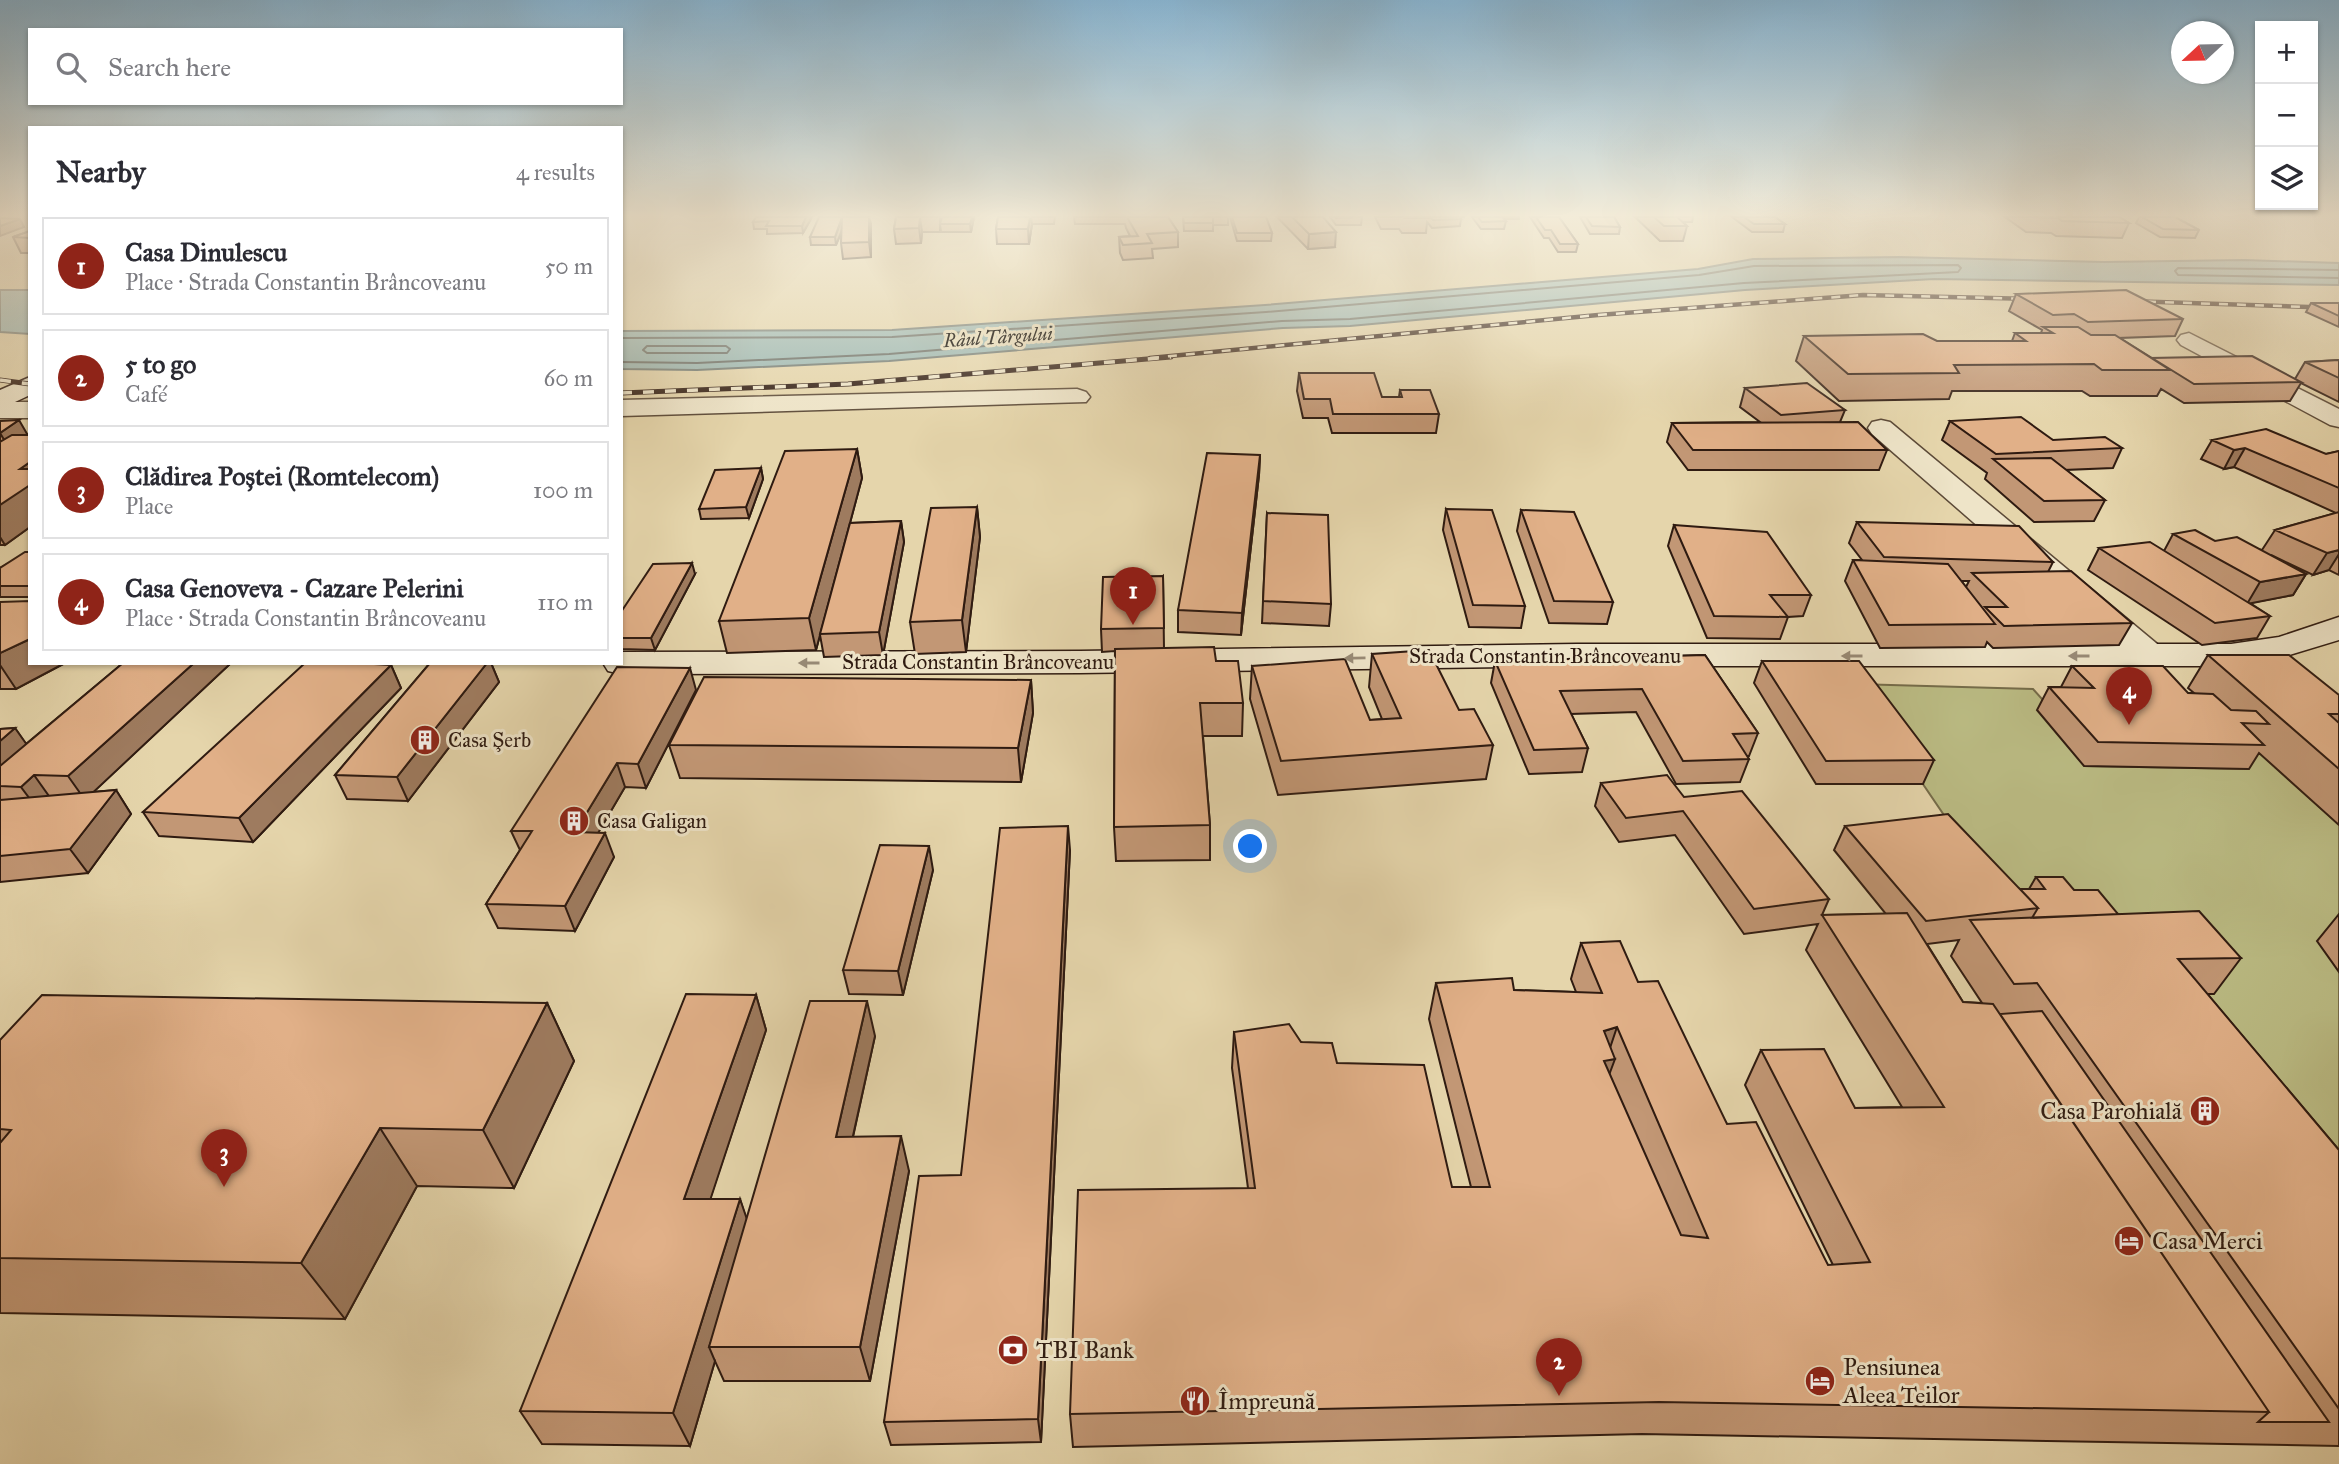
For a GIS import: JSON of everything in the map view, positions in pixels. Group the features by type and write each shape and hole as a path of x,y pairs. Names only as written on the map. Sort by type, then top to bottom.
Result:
{"main road":[{"path":"2189,340 2339,419"},
{"path":"0,401 28,385"},
{"path":"623,408 1077,397"},
{"path":"0,410 28,410"},
{"path":"1881,428 2149,656"},
{"name":"Strada Constantin Brâncoveanu","path":"623,663 1080,662 1577,655 2149,656 2258,653 2312,640 2339,627"},
{"path":"2258,653 2288,679"}],"green space":[{"path":"1855,684 2033,689 2052,710 2085,766 2247,769 2254,747 2339,825 2339,1227 2003,902"}],"water":[{"name":"Râul Târgului","path":"1502,285 1825,285 1745,290 1350,326 1283,328 889,361 697,370 623,369 623,331 892,330 1265,305"},
{"path":"0,290 28,290 28,334 0,332"}],"building":[{"path":"2126,290 2183,319 2088,322 2074,314 2053,315 2016,294"},
{"path":"2311,303 2339,303 2339,316"},
{"path":"2043,327 2078,327 2091,335 2115,335 2170,370 2102,370 2094,364 1954,365 1959,373 1848,374 1804,336 1923,334 1937,341 2026,341 2015,333 2053,333"},
{"path":"2252,356 2301,382 2194,384 2152,358"},
{"path":"2339,360 2339,378 2305,362"},
{"path":"1299,373 1374,373 1382,397 1402,397 1400,390 1430,390 1439,414 1333,414 1330,399 1304,399"},
{"path":"1807,383 1845,410 1781,415 1745,388"},
{"path":"2021,417 2053,440 2105,437 2122,448 1996,454 1950,421"},
{"path":"19,420 0,433 0,421"},
{"path":"1858,422 1887,450 1693,450 1672,423"},
{"path":"2266,429 2326,454 2339,451 2339,488 2245,448 2234,450 2212,440"},
{"path":"12,435 28,435 28,463 20,469 28,469 28,486 0,505 0,442"},
{"path":"857,449 809,618 719,621 785,451"},
{"path":"1207,453 1260,455 1242,613 1178,610"},
{"path":"2051,458 2105,500 2044,501 1993,459"},
{"path":"761,468 746,507 699,509 715,470"},
{"path":"977,507 962,620 910,622 931,508"},
{"path":"1446,509 1492,510 1525,606 1473,605"},
{"path":"1521,510 1574,512 1613,602 1554,601"},
{"path":"2339,512 2339,550 2327,553 2275,530"},
{"path":"1267,513 1328,515 1331,604 1263,601"},
{"path":"901,521 879,632 820,634 850,523"},
{"path":"1857,522 2019,526 2053,562 1884,557"},
{"path":"1674,525 1767,532 1811,595 1770,595 1788,617 1714,616"},
{"path":"2195,530 2215,541 2237,537 2306,574 2260,582 2173,534"},
{"path":"2150,542 2270,616 2215,623 2099,548"},
{"path":"28,552 28,586 0,586 0,568"},
{"path":"1853,560 1948,564 1995,624 1889,625"},
{"path":"692,563 651,638 623,638 623,609 653,564"},
{"path":"2071,571 2132,623 2004,626 1985,607 2007,607 1972,573"},
{"path":"1163,576 1164,628 1101,629 1103,577"},
{"path":"28,601 28,640 0,653 0,602"},
{"path":"1214,647 1216,661 1238,661 1243,703 1200,703 1210,825 1114,827 1115,649"},
{"path":"1429,650 1459,710 1474,709 1493,745 1281,761 1252,666 1345,659 1370,720 1401,718 1372,654"},
{"path":"1705,655 1758,733 1733,734 1749,759 1683,761 1642,689 1560,691 1588,748 1534,750 1495,661"},
{"path":"2208,655 2289,655 2339,695 2339,714 2329,714 2339,723 2339,769"},
{"path":"1762,661 1859,661 1934,760 1826,761"},
{"path":"121,665 192,665 68,776 34,775 21,787 0,786 0,766"},
{"path":"303,665 391,665 239,818 143,812"},
{"path":"428,665 485,665 397,777 335,775"},
{"path":"2072,666 2163,666 2188,693 2213,694 2231,710 2256,711 2269,724 2242,723 2264,745 2098,742 2049,687 2094,688"},
{"name":"Casa Galigan","path":"617,667 690,668 638,764 617,763 575,832 605,833 565,906 486,904 532,831 511,831"},
{"path":"704,677 1031,680 1018,748 669,745"},
{"path":"15,728 0,741 0,729"},
{"path":"1667,775 1684,797 1742,791 1829,899 1754,909 1683,811 1626,818 1601,783"},
{"path":"116,790 70,849 0,856 0,800"},
{"path":"1948,814 2038,908 1926,921 1845,826"},
{"path":"1068,826 1038,1419 884,1422 919,1176 961,1175 1000,828"},
{"path":"880,845 929,846 898,971 843,970"},
{"path":"2036,877 2063,877 2074,890 2098,890 2118,914 2032,918 2038,908 2020,889 2045,889"},
{"path":"2199,911 2241,958 2178,959 2339,1150 2339,1409 2037,983 2014,984 1970,920"},
{"path":"1907,913 1963,1002 1993,1004 2269,1412 1659,1402 1070,1414 1078,1190 1255,1188 1234,1032 1289,1024 1301,1042 1332,1043 1337,1063 1424,1065 1452,1187 1490,1187 1436,983 1512,978 1514,990 1602,993 1581,943 1620,941 1638,982 1658,981 1727,1124 1756,1122 1828,1265 1870,1262 1761,1050 1824,1049 1855,1108 1944,1107 1822,915","holes":["1617,1027 1708,1238 1681,1235 1604,1061 1615,1059 1604,1031"]},
{"path":"686,994 756,995 684,1199 740,1199 673,1413 520,1411"},
{"path":"42,995 547,1003 483,1130 380,1128 301,1263 0,1258 0,1143 11,1130 0,1129 0,1040"},
{"path":"810,1001 867,1001 836,1137 901,1136 860,1347 709,1347"},
{"path":"2042,1011 2329,1422 2258,1422 2269,1412 2000,1014"}],"railway":[{"path":"1150,358 1598,315 1863,295 2035,299"},
{"path":"2129,301 2339,308"},
{"path":"623,393 848,384 1171,357"},
{"path":"0,380 28,384"}],"place":[{"name":"Casa Dinulescu","path":"1133,625"},
{"name":"Casa Genoveva - Cazare Pelerini","path":"2129,725"},
{"name":"Casa Şerb","path":"425,740"},
{"name":"Casa Galigan","path":"574,821"},
{"name":"Casa Parohială","path":"2205,1111"},
{"name":"Clădirea Poștei (Romtelecom)","path":"224,1187"},
{"name":"Casa Merci","path":"2129,1241"},
{"name":"TBI Bank","path":"1013,1350"},
{"name":"Pensiunea Aleea Teilor","path":"1820,1381"},
{"name":"5 to go","path":"1559,1396"},
{"name":"Împreună","path":"1195,1401"}]}
